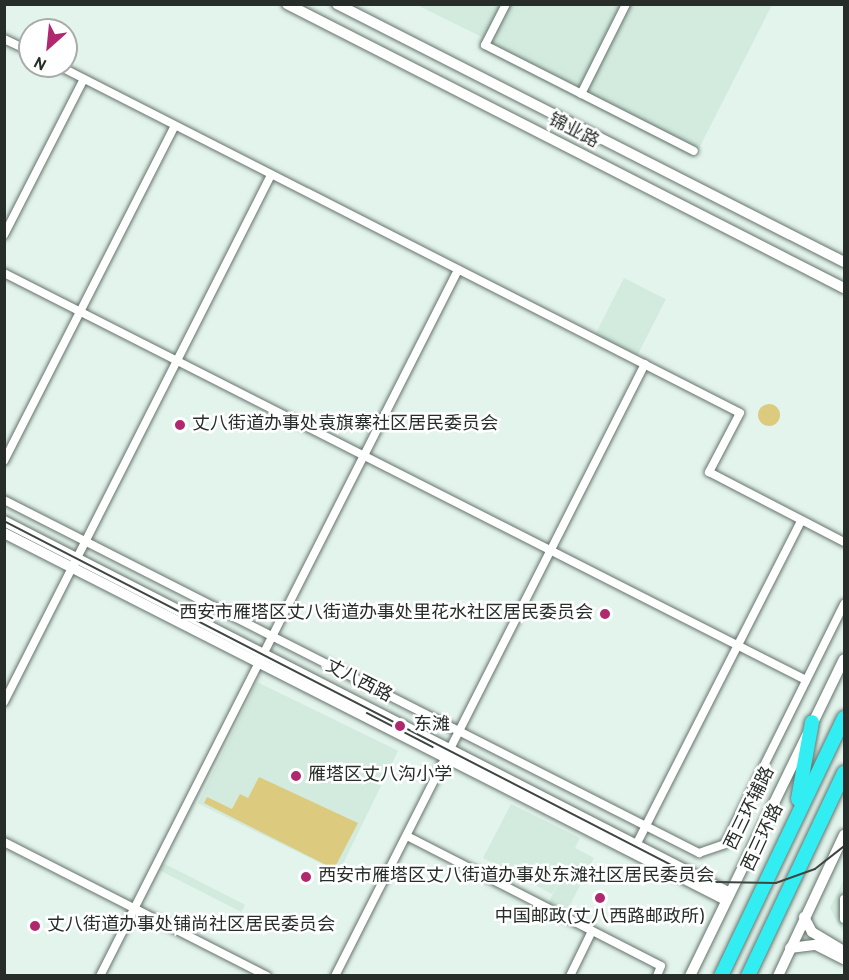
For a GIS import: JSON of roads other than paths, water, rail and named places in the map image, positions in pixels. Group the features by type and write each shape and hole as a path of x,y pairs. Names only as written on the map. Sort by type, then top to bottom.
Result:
{"highway":[{"name":"西三环路","path":"721,975 796,813 844,718"},
{"path":"796,813 812,722"},
{"path":"748,975 844,773"},
{"path":"819,824 844,796"}],"main road":[{"name":"锦业路","path":"287,4 844,288"},
{"name":"锦业路","path":"337,4 844,262"},
{"name":"丈八西路","path":"4,521 75,563 726,895"},
{"name":"丈八西路","path":"4,533 75,563"},
{"name":"西三环辅路","path":"690,975 726,895 844,659"},
{"name":"丈八西路","path":"448,753 636,845 726,895"},
{"path":"778,975 844,835"},
{"path":"804,917 813,932 844,951"},
{"path":"790,948 816,945 844,960"}],"street":[{"path":"506,4 485,45 694,152"},
{"path":"581,94 626,4"},
{"path":"4,39 18,45"},
{"path":"78,76 740,412 709,472 844,542"},
{"path":"4,235 84,79"},
{"path":"4,461 175,126"},
{"path":"4,702 272,175"},
{"path":"100,975 458,270"},
{"path":"4,273 806,680"},
{"path":"335,975 645,364"},
{"path":"4,500 699,853 725,844 844,604"},
{"path":"636,845 801,520"},
{"path":"407,836 661,966 657,975"},
{"path":"4,842 267,975"},
{"path":"844,902 844,920"},
{"path":"570,975 592,931"}],"tram line":[{"path":"4,521 689,874 715,882 776,883 815,869 844,846"},
{"path":"367,713 433,747"}],"place":[{"name":"丈八街道办事处袁旗寨社区居民委员会","path":"180,425"},
{"name":"西安市雁塔区丈八街道办事处里花水社区居民委员会","path":"605,614"},
{"name":"东滩","path":"400,726"},
{"name":"雁塔区丈八沟小学","path":"296,776"},
{"name":"西安市雁塔区丈八街道办事处东滩社区居民委员会","path":"306,877"},
{"name":"中国邮政(丈八西路邮政所)","path":"600,898"},
{"name":"丈八街道办事处铺尚社区居民委员会","path":"35,926"}]}
